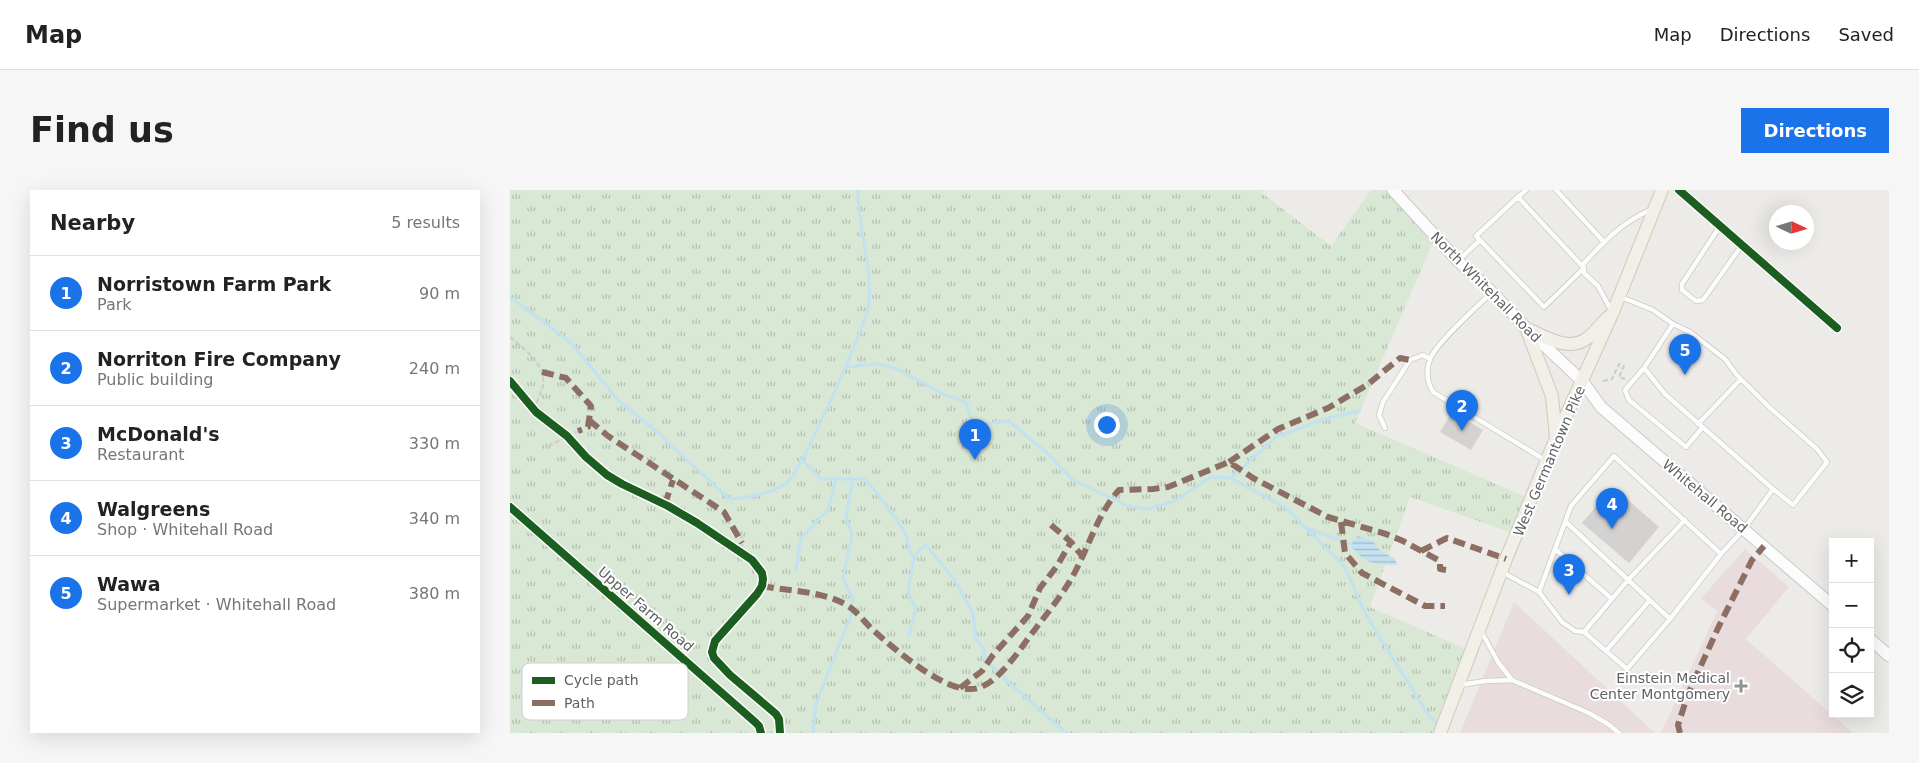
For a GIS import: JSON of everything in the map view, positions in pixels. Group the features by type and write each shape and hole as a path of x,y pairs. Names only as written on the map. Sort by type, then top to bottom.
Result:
{"main road":[{"name":"North Whitehall Road","path":"1393,190 1458,262 1492,292 1526,328 1583,382"},
{"name":"West Germantown Pike","path":"1440,733 1479,628 1546,461 1620,296 1662,190"},
{"path":"1526,328 1562,344 1571,344 1584,341 1613,312"},
{"path":"1526,328 1552,396 1556,438"},
{"name":"Whitehall Road","path":"1583,382 1601,407 1829,603"},
{"path":"1874,643 1889,656"}],"street":[{"path":"1679,190 1837,328"},
{"name":"Upper Farm Road","path":"510,507 756,722 761,733"}],"lane":[{"path":"1526,190 1476,236 1544,307 1584,268"},
{"path":"1556,190 1604,242"},
{"path":"1518,197 1584,268"},
{"path":"1613,312 1598,286 1584,273 1583,264 1604,242 1632,218 1654,208"},
{"path":"1720,226 1682,284 1682,290 1696,301 1702,300 1742,245"},
{"path":"1458,262 1480,240"},
{"path":"1492,292 1438,347 1430,359 1428,379 1433,392 1546,461"},
{"path":"1620,296 1653,310 1672,324 1690,332 1725,360 1741,379 1769,407 1817,449 1827,462 1793,505 1665,394 1644,368"},
{"path":"1672,324 1644,368 1625,390 1626,395 1629,400 1686,447 1702,428"},
{"path":"1386,428 1379,415 1383,402 1410,360 1423,355 1430,359"},
{"path":"1698,424 1741,379"},
{"path":"1539,592 1571,506 1614,456 1721,554"},
{"path":"1501,572 1539,592 1562,622 1575,631 1584,632 1627,670 1721,554 1744,529 1773,489"},
{"path":"1584,632 1628,580 1685,520"},
{"path":"1566,522 1670,619"},
{"path":"1556,549 1612,598"},
{"path":"1606,651 1650,600"},
{"path":"1479,628 1498,662 1512,680"},
{"path":"1458,686 1485,681 1512,680 1589,712 1619,733"}],"path":[{"path":"510,337 534,360 542,372 544,382 536,401 539,414"},
{"path":"1603,381 1612,379 1619,364 1624,366 1619,377 1632,381"},
{"path":"526,400 539,414"},
{"path":"559,430 576,445"},
{"path":"548,446 578,431"},
{"path":"741,534 743,553"},
{"path":"735,548 752,560"}],"shaded area":[{"name":"Einstein Medical Center Montgomery","path":"1745,549 1789,587 1746,639 1829,712 1829,718 1836,718 1853,733 1661,733 1717,611 1701,598"},
{"name":"Einstein Medical Center Montgomery","path":"1514,602 1655,733 1460,733"}],"green space":[{"path":"510,190 1264,190 1262,193 1331,246 1371,190 1391,190 1433,242 1355,423 1533,500 1515,534 1410,497 1370,607 1471,651 1440,733 510,733"}],"water":[{"path":"1358,536 1373,541 1380,551 1395,559 1397,565 1366,560 1351,546 1353,540"}],"building":[{"path":"1452,412 1483,430 1471,450 1440,432"},
{"path":"1613,487 1659,527 1629,563 1582,523"}],"waterway":[{"path":"510,297 570,342 619,401 656,431 729,499 766,493 787,483 805,454 857,339 869,304 869,276 860,218 858,190"},
{"path":"846,367 877,364 895,368 945,395 966,402 974,427 1009,421 1048,454 1073,480 1126,505 1147,509 1175,501 1211,477 1231,478 1286,508 1345,567 1366,615 1429,716 1439,724"},
{"path":"1231,478 1276,437 1331,417 1360,411"},
{"path":"802,460 821,479 865,479 905,533 914,558 921,548 926,545 954,579 973,613 976,639 984,650 985,659 1066,733"},
{"path":"796,571 801,538 828,510 836,479"},
{"path":"813,733 816,704 851,615 853,599 843,579 852,535 846,517 853,479"},
{"path":"1307,528 1355,546"},
{"path":"909,634 916,609 908,592 914,558"}],"marked path":[{"path":"1229,462 1278,429 1328,408 1367,385 1400,358 1410,360"},
{"path":"542,372 566,378 591,406 588,427 578,431"},
{"path":"589,420 608,436 724,512 742,543"},
{"path":"762,586 824,596 843,603 856,612 895,649 924,671 939,680 955,686 969,689 981,687 996,677 1010,663 1062,594 1072,578 1100,518 1119,490 1168,487 1229,462 1253,478 1328,517 1403,541 1440,561 1440,569 1446,570"},
{"path":"665,504 673,480"},
{"path":"1341,522 1345,553 1362,573 1425,606 1445,606"},
{"path":"1051,525 1071,542 1082,556"},
{"path":"1421,551 1447,538 1506,559"},
{"path":"960,688 982,671 993,655 1028,616 1040,588 1057,566 1071,542"},
{"path":"1680,733 1678,725 1688,694 1752,560 1764,546"}],"cycle path":[{"path":"1679,190 1837,328"},
{"path":"510,381 536,412 567,436 586,457 607,475 697,523 752,560 762,573 762,586 757,594 715,641 712,652 714,658 730,675 776,714 779,719 780,733"},
{"path":"510,507 688,663"},
{"path":"688,663 755,722 759,726 761,733"}],"place":[{"name":"Wawa","path":"1685,375"},
{"name":"Norriton Fire Company","path":"1462,431"},
{"name":"Norristown Farm Park","path":"975,460"},
{"name":"Walgreens","path":"1612,529"},
{"name":"McDonald's","path":"1569,595"},
{"name":"Einstein Medical Center Montgomery","path":"1741,686"}]}
